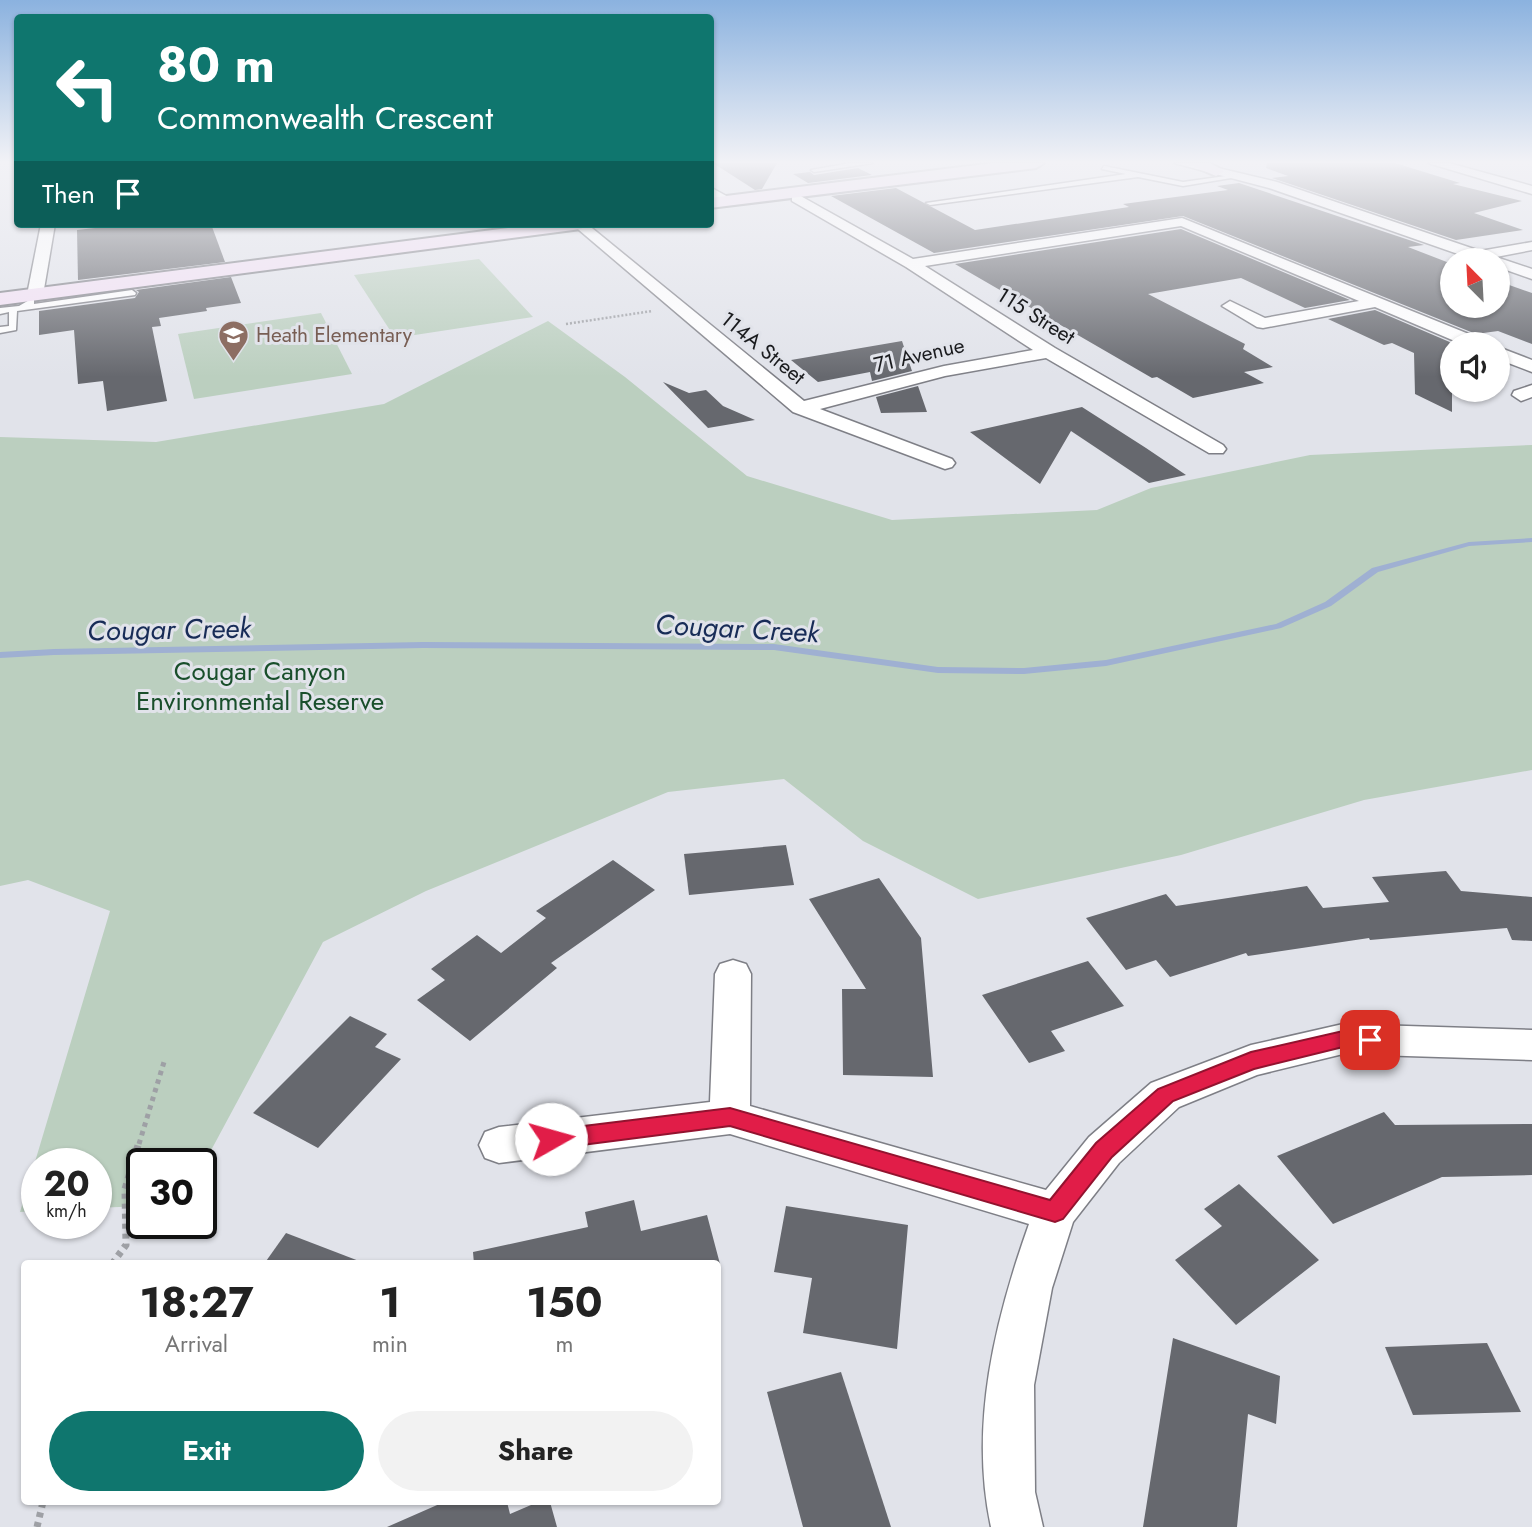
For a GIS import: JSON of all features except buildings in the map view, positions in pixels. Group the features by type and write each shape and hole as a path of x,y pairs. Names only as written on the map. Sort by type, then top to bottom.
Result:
{"main road":[{"path":"21,300 475,234"},
{"path":"0,292 21,300 505,234"}],"street":[{"path":"21,300 44,234"},
{"name":"114A Street","path":"592,234 800,408 945,463"},
{"name":"115 Street","path":"860,234 1049,352 1216,449"},
{"path":"911,264 1103,234"},
{"path":"1212,234 1449,332"},
{"path":"1413,234 1454,248"},
{"path":"1510,253 1532,246"},
{"path":"1510,267 1532,274"},
{"path":"1230,306 1263,323 1378,302"},
{"name":"71 Avenue","path":"800,408 944,371 1049,352"},
{"path":"1510,357 1532,367"},
{"path":"730,1117 733,974"},
{"path":"1017,1527 1009,1492 1010,1385 1029,1288 1055,1212 1104,1150 1165,1095 1251,1061 1343,1039 1532,1045"},
{"path":"499,1145 730,1117 1055,1212"}],"lane":[{"path":"0,311 21,300 132,293"},
{"path":"0,330 13,328 21,300"}],"path":[{"path":"566,324 658,310"},
{"path":"115,1260 126,1245 125,1189 164,1062"},
{"path":"37,1527 42,1505"}],"green space":[{"path":"479,259 533,317 395,338 354,275"},
{"path":"321,313 352,374 194,399 178,334"},
{"name":"Cougar Canyon Environmental Reserve","path":"548,321 625,377 747,476 892,520 1097,510 1151,488 1310,455 1532,445 1532,770 1364,800 1181,855 978,899 863,841 784,779 668,792 426,891 323,942 212,1148 126,1148 126,1207 112,1207 112,1148 39,1148 110,911 28,880 0,886 0,437 156,442 384,404"}],"waterway":[{"name":"Cougar Creek","path":"0,655 423,645 774,647 938,670 1024,671 1106,663 1278,626 1328,604 1375,570 1469,544 1532,540"}],"place":[{"name":"Heath Elementary","path":"233,362"}],"route":[{"path":"551,1139 730,1117 1055,1212 1104,1150 1165,1095 1251,1061 1343,1039 1370,1040"}]}
